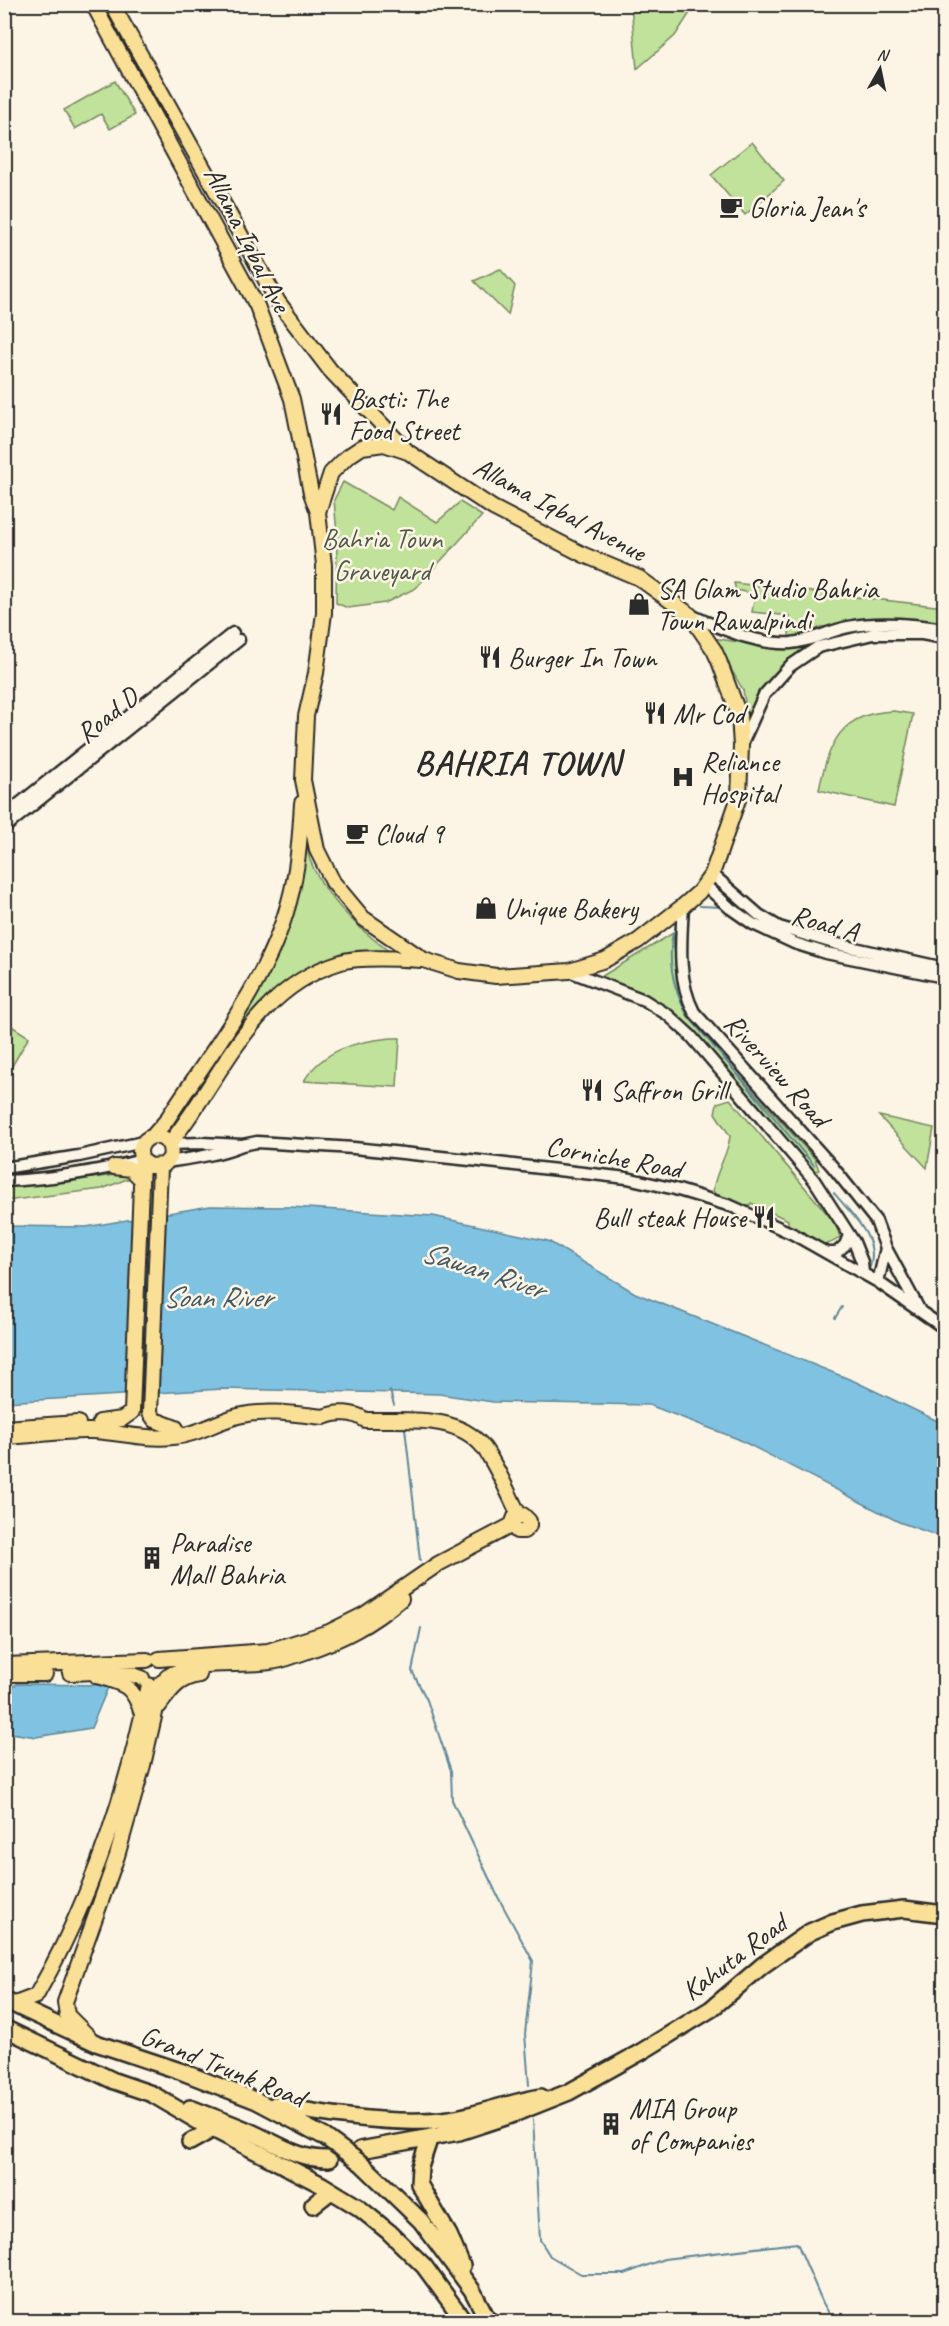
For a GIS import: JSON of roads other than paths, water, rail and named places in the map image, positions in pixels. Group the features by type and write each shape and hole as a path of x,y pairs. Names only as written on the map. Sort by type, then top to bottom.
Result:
{"highway":[{"name":"Kahuta Road","path":"361,2157 459,2132 569,2092 711,2009 764,1965 810,1932 833,1922 862,1914 904,1909 945,1914"},
{"name":"Grand Trunk Road","path":"10,2002 96,2043 180,2071 257,2101 361,2157 421,2221 472,2290 489,2322"},
{"name":"Grand Trunk Road","path":"4,2028 114,2081 152,2094 213,2130 358,2207 424,2266 465,2322"},
{"name":"Kahuta Road","path":"257,2101 324,2115 420,2120 451,2119 516,2101 569,2092"},
{"path":"152,2094 254,2133 299,2156 329,2159"},
{"path":"188,2115 187,2140 213,2130"},
{"path":"430,2138 420,2167 419,2184 449,2235 472,2290"},
{"path":"314,2205 331,2191"}],"main road":[{"name":"Allama Iqbal Ave","path":"93,4 257,306 292,399 311,493 318,512"},
{"name":"Allama Iqbal Ave","path":"112,4 278,302 330,370 408,452"},
{"name":"Allama Iqbal Avenue","path":"384,444 408,452 494,508 584,555 639,578 690,615 719,661 739,715 741,746 739,797 708,880 683,906 638,941 605,960 569,971 496,976 459,971 424,960 363,918 333,882 317,850 303,780 306,716 316,674 324,613 324,565 318,512 331,473 347,457 362,447 384,444"},
{"path":"4,1428 100,1422 127,1417 132,1412 142,1160 140,1150 166,1121 243,1006 273,947 289,903 299,858 303,780"},
{"path":"169,1144 225,1059 257,1016 306,976 343,961 424,960"},
{"path":"148,1139 164,1139 169,1144 171,1153 163,1164 158,1185 150,1407 151,1415 155,1420 176,1428"},
{"path":"142,1160 150,1166 163,1164"},
{"path":"114,1167 121,1166 131,1169 140,1181"},
{"path":"4,1437 91,1431 139,1437 176,1437 206,1430 215,1424 258,1412 324,1417 332,1413 359,1415 365,1420 448,1424 466,1432 483,1447 516,1524"},
{"path":"100,1422 139,1432 168,1432 201,1422 215,1424"},
{"path":"4,1674 122,1671 155,1680 186,1667 268,1663 302,1653 358,1631 375,1621 415,1588 516,1524"},
{"path":"4,1665 26,1666 268,1651 306,1641 365,1614 438,1564 516,1524"},
{"path":"10,2002 36,1996 78,1914 118,1809 149,1712 186,1677 219,1672 282,1668 295,1663 302,1653"},
{"path":"153,1659 141,1668 155,1680"},
{"path":"96,2043 67,2015 65,2002 117,1856 143,1765 155,1680 167,1668 153,1659"},
{"path":"86,1672 127,1686 149,1712"}],"street":[{"path":"690,615 738,635 769,642 792,643 848,627 882,624 915,624 945,629"},
{"path":"741,746 764,695 790,666 818,646 873,634 922,634 945,638"},
{"name":"Road D","path":"4,816 236,636 4,828"},
{"name":"Road A","path":"708,880 779,927 837,944 945,968"},
{"name":"Road A","path":"708,880 730,908 753,924 794,943 945,977"},
{"name":"Riverview Road","path":"683,906 681,942 683,980 687,998 694,1012 832,1166 876,1221 886,1248 921,1313"},
{"name":"Riverview Road","path":"569,971 644,1000 668,1015 692,1036 814,1180 844,1223 862,1262 863,1273"},
{"path":"4,1168 79,1156 148,1139"},
{"name":"Corniche Road","path":"242,1145 257,1142 354,1148 627,1178 731,1206 829,1253 878,1282 945,1328"},
{"path":"169,1144 242,1145"},
{"path":"163,1164 207,1156 242,1145"},
{"path":"4,1181 43,1179 142,1160"},
{"path":"829,1253 836,1253 845,1245 849,1235"},
{"path":"878,1282 886,1248"}],"water":[{"name":"Soan River","path":"210,1206 291,1207 433,1216 548,1241 635,1293 854,1381 944,1424 944,1538 899,1522 738,1439 649,1405 493,1402 439,1394 223,1389 5,1402 5,1226 86,1227"},
{"path":"17,1684 109,1685 91,1728 36,1737 5,1732 4,1691"}],"waterway":[{"path":"700,906 723,907"},
{"path":"673,932 671,965 678,996 688,1016 814,1165"},
{"path":"793,936 804,941"},
{"path":"834,1193 867,1236 872,1256 870,1267"},
{"path":"835,1318 842,1307"},
{"path":"390,1391 394,1405"},
{"path":"405,1428 420,1560"},
{"path":"421,1628 412,1671 427,1700 451,1771 452,1800 498,1897 533,1961 525,2034 529,2085"},
{"path":"533,2119 540,2240 550,2256 581,2274 624,2274 664,2259 797,2243 823,2303 834,2322"}],"place":[{"name":"Gloria Jean's","path":"731,207"},
{"name":"Basti: The Food Street","path":"331,414"},
{"name":"SA Glam Studio Bahria Town Rawalpindi","path":"639,604"},
{"name":"Burger In Town","path":"490,657"},
{"name":"Mr Cod","path":"655,713"},
{"name":"Reliance Hospital","path":"683,777"},
{"name":"Cloud 9","path":"357,833"},
{"name":"Unique Bakery","path":"486,908"},
{"name":"Saffron Grill","path":"592,1090"},
{"name":"Bull steak House","path":"764,1217"},
{"name":"Paradise Mall Bahria","path":"152,1558"},
{"name":"MIA Group of Companies","path":"611,2124"}],"district":[{"name":"BAHRIA TOWN","path":"518,762"}],"park label":[{"name":"Bahria Town Graveyard","path":"382,554"}],"water label":[{"name":"Sawan River","path":"483,1270"}]}
